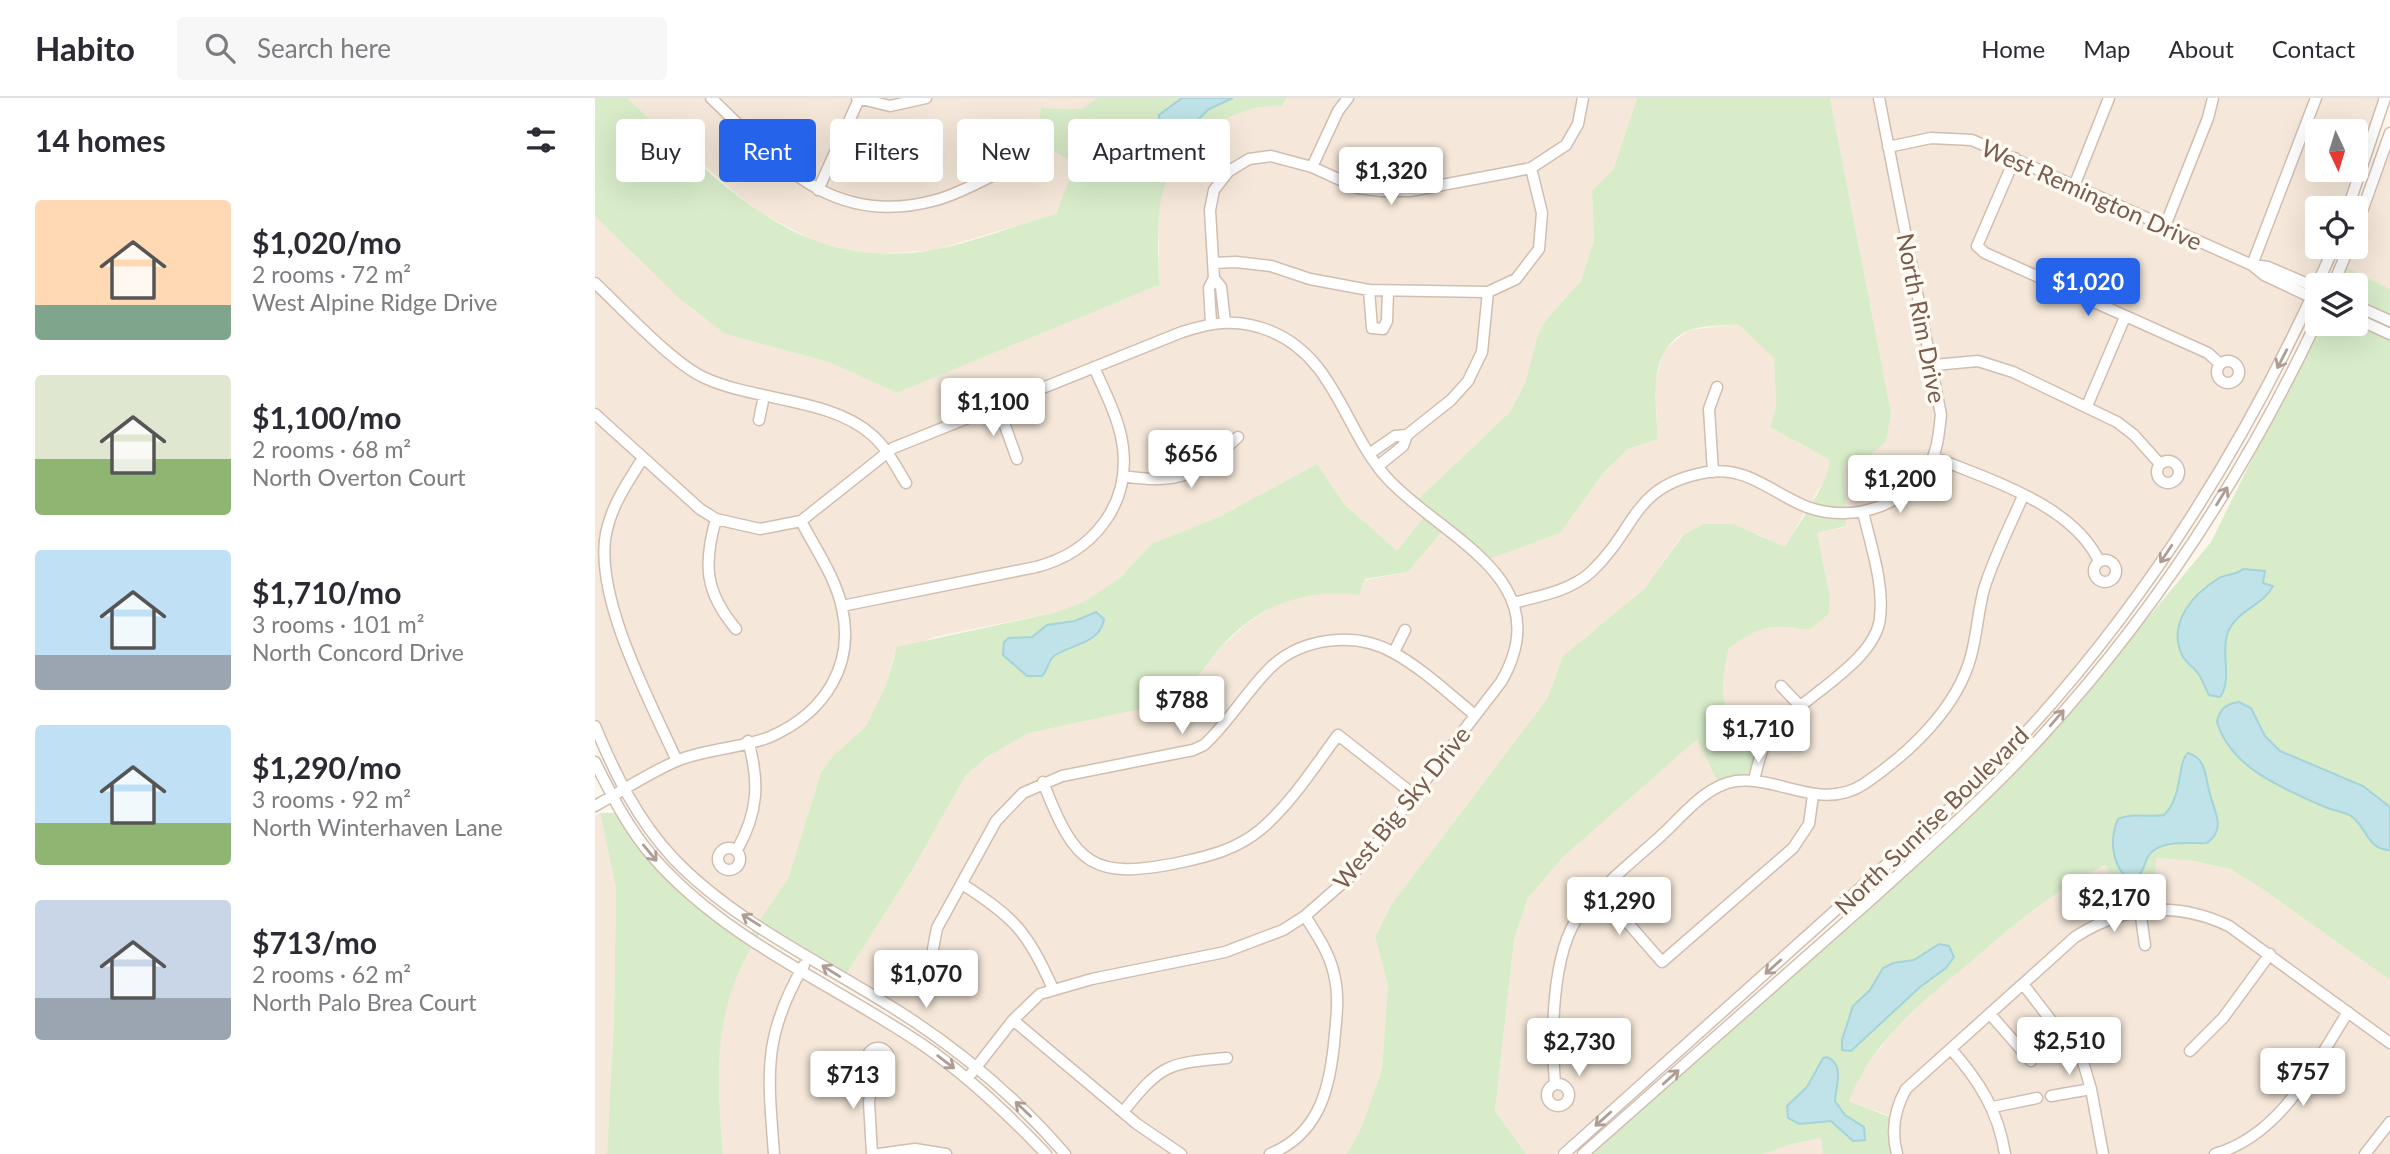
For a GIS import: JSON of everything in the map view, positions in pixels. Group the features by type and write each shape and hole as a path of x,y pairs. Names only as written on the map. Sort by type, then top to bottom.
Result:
{"street":[{"path":"711,98 785,170 818,190 872,206 910,206 952,194 977,182"},
{"path":"818,190 858,98 875,104 901,106 926,98"},
{"path":"1312,167 1338,111 1348,98"},
{"path":"1211,323 1209,288 1214,278 1210,210 1214,190 1229,171 1249,159 1271,156 1312,167 1337,181 1382,191 1410,191 1531,168 1566,145 1578,124 1583,98"},
{"name":"North Rim Drive","path":"1513,603 1552,593 1579,580 1604,558 1631,516 1651,495 1672,482 1713,472 1747,476 1819,510 1863,512 1908,491 1934,457 1941,415 1934,365 1879,98"},
{"path":"2074,186 2109,98"},
{"path":"2165,226 2208,118 2213,98"},
{"path":"2252,265 2316,98"},
{"path":"2352,196 2385,98"},
{"path":"2368,196 2390,133"},
{"name":"West Remington Drive","path":"1888,147 1923,139 1956,137 1972,140 2252,265 2264,275 2305,288"},
{"path":"2015,158 1977,246 1985,253 2208,353 2220,364"},
{"path":"1213,263 1236,262 1271,266 1310,279 1369,290 1488,292 1515,279 1539,249 1542,214 1531,168"},
{"path":"1214,278 1221,287 1224,322"},
{"path":"595,283 684,365 713,381 831,413 859,425 887,452 906,484"},
{"path":"1369,290 1372,328 1383,330 1387,321 1388,291"},
{"path":"1378,466 1403,446 1407,435 1451,400 1474,370 1485,337 1488,292"},
{"path":"2368,311 2390,321"},
{"name":"North Sunrise Boulevard","path":"1564,1154 1997,763 2097,649 2152,575 2225,463 2267,389 2305,313"},
{"path":"2087,406 2126,317"},
{"path":"595,414 700,509 716,519 760,530 801,521 887,452 1094,367 1211,323 1260,327 1303,350 1327,377 1378,466 1402,491 1485,559 1498,573 1513,603"},
{"path":"2368,324 2390,333"},
{"name":"North Sunrise Boulevard","path":"1583,1154 1951,827 2041,736 2108,659 2184,555 2260,433 2309,336"},
{"path":"1934,365 1966,360 1991,363 2087,406 2134,435 2160,464"},
{"path":"842,606 1036,567 1068,556 1103,526 1112,510 1123,476 1119,430 1094,367"},
{"path":"1713,472 1709,409 1717,387"},
{"path":"759,420 764,396"},
{"path":"998,406 1017,459"},
{"path":"1369,454 1395,436 1407,435"},
{"path":"1123,476 1164,481 1189,474 1238,437"},
{"path":"1934,457 2055,510 2086,538 2099,561"},
{"path":"643,458 600,537 613,608 677,761"},
{"path":"1555,1084 1554,1023 1564,949 1579,916 1600,891 1697,802 1720,786 1754,780 1813,795 1841,793 1862,785 1930,727 1943,711 1966,672 1985,588 2023,496"},
{"path":"1754,780 1762,749 1770,736 1800,706 1857,659 1871,642 1880,622 1881,598 1863,512"},
{"path":"716,519 707,565 719,609 736,629"},
{"path":"595,806 677,761 770,737 799,722 822,701 839,674 846,639 842,606 801,521"},
{"name":"West Big Sky Drive","path":"967,1079 1028,1003 1052,989 1225,952 1283,930 1305,916 1354,873 1501,682 1511,661 1516,632 1513,603"},
{"path":"1394,652 1405,630"},
{"path":"933,948 937,928 962,884 1008,807 1023,793 1043,782 1193,750 1203,745 1271,667 1306,645 1328,640 1361,641 1394,652 1475,715"},
{"path":"1781,686 1800,706"},
{"path":"595,726 618,794 651,855 684,889 715,914 924,1046 967,1079 1046,1154"},
{"path":"1043,782 1065,836 1089,857 1107,868 1123,871 1214,855 1257,832 1274,817 1338,736 1413,794"},
{"path":"737,850 754,815 757,790 755,764 748,741"},
{"path":"595,762 647,828 697,881 736,911 922,1027 976,1068 1022,1108 1065,1154"},
{"path":"1600,891 1662,962 1793,848 1809,824 1813,795"},
{"path":"962,884 1006,913 1025,934 1052,989"},
{"path":"1897,1154 1894,1133 1898,1103 1906,1089 2023,984 2093,926 2140,910 2175,908 2209,916 2229,926 2390,1042"},
{"path":"2140,910 2145,945"},
{"path":"1270,1154 1301,1133 1318,1113 1330,1081 1338,993 1329,955 1305,916"},
{"path":"2190,1051 2223,1018 2270,954"},
{"path":"774,1154 769,1056 781,1010 809,957"},
{"path":"2023,984 2083,1062 2091,1089 2100,1154"},
{"path":"2215,1154 2253,1138 2276,1119 2349,1012"},
{"path":"1990,1014 2031,1061"},
{"path":"1013,1020 1123,1112 1181,1154"},
{"path":"1951,1049 1971,1072 1993,1107 2005,1154"},
{"path":"1123,1112 1148,1081 1172,1064 1227,1058"},
{"path":"872,1154 869,1102 874,1070"},
{"path":"2051,1096 2091,1089"},
{"path":"1993,1107 2037,1098"},
{"path":"2365,1154 2390,1122"},
{"path":"879,1154 915,1149 946,1154"}],"shaded area":[{"path":"627,98 1097,98 1082,109 1041,108 1039,119 957,119 957,182 1054,182 1054,150 1068,160 1069,182 1056,214 935,250 866,255 817,242 756,211 723,182 816,182 816,119 719,119 719,179 705,166 705,119 651,119"},
{"path":"1288,98 1637,98 1613,170 1592,191 1594,240 1581,281 1546,320 1538,334 1525,383 1510,412 1419,498 1431,508 1397,552 1344,504 1317,464 1219,517 1151,544 1121,577 1085,601 1057,612 934,637 894,655 886,685 866,726 833,756 821,772 788,879 759,921 726,899 688,868 661,838 619,774 595,717 595,216 679,297 725,334 829,362 897,393 1159,285 1158,213 1165,182 1230,182 1230,119 1227,119 1260,105 1282,106"},
{"path":"1830,98 2381,98 2368,137 2368,119 2305,119 2305,182 2353,182 2348,196 2305,196 2305,259 2322,259 2316,273 2305,273 2305,297 2261,392 2206,488 2135,593 2057,689 1994,759 1654,1068 1555,1154 1526,1154 1495,1111 1514,940 1528,898 1563,857 1697,738 1722,780 1747,775 1760,746 1729,712 1720,685 1729,648 1755,629 1785,626 1809,630 1829,614 1830,596 1817,533 1845,527 1805,511 1785,548 1758,534 1682,535 1644,589 1563,656 1547,699 1391,905 1375,937 1388,985 1382,1069 1362,1126 1347,1154 1070,1154 1058,1140 873,990 847,973 911,872 966,775 987,757 1029,733 1169,703 1186,691 1222,646 1246,624 1272,607 1305,594 1331,591 1359,595 1365,580 1408,572 1442,530 1481,562 1573,515 1604,472 1628,449 1658,439 1655,384 1664,350 1689,330 1738,324 1774,357 1776,406 1770,427 1830,460 1830,471 1811,502 1844,463 1866,458 1891,412"},
{"path":"2390,152 2390,289 2368,278 2368,273 2358,273 2346,267 2349,259 2368,259 2369,212"},
{"path":"600,813 616,889 614,1015 607,1154 595,1154 595,816"},
{"path":"2155,858 2193,861 2230,869 2264,890 2390,980 2390,1154 1892,1154 1890,1116 1849,1101 1859,1075 1896,1028 1939,987 2041,903 2074,881 2107,865 2139,905 2154,904"},
{"path":"752,944 946,1067 993,1107 1039,1154 723,1154 717,1088 720,1032 729,993"},
{"path":"1821,1138 1823,1154 1764,1154 1791,1144"}],"green space":[{"path":"595,98 627,98 650,119 616,119 616,182 705,182 705,169 763,214 800,234 840,248 883,254 948,247 1056,214 1068,182 1166,182 1159,212 1159,285 897,393 829,362 725,334 679,298 595,216"},
{"path":"1097,98 1287,98 1282,106 1258,107 1229,118 1068,119 1068,160 1054,150 1054,119 1039,119 1041,108 1082,109"},
{"path":"1637,98 1830,98 1891,412 1886,442 1866,458 1844,463 1846,526 1817,533 1830,596 1829,614 1809,630 1766,628 1729,648 1723,679 1725,703 1737,723 1760,746 1751,773 1718,782 1697,739 1563,857 1528,898 1514,940 1495,1111 1526,1154 1347,1154 1362,1126 1382,1069 1388,985 1375,937 1391,905 1547,699 1563,656 1644,589 1683,535 1704,524 1733,524 1785,547 1812,504 1830,460 1770,427 1776,406 1774,358 1738,324 1694,328 1675,339 1660,363 1657,378 1658,439 1628,449 1604,472 1560,533 1481,562 1442,531 1408,572 1365,579 1359,595 1320,594 1301,598 1283,603 1249,621 1220,648 1191,684 1169,703 1029,733 987,757 966,775 911,872 847,973 766,924 736,979 727,1007 719,1062 723,1154 607,1154 614,1015 616,889 600,813 614,813 662,874 699,908 746,940 788,879 821,772 833,756 866,726 886,685 897,647 1057,612 1085,601 1121,577 1151,544 1219,517 1317,464 1344,504 1397,551 1431,508 1418,499 1510,412 1525,383 1538,334 1546,320 1581,281 1594,240 1592,191 1613,170"},
{"path":"2346,267 2358,273 2343,273"},
{"path":"2368,278 2390,289 2390,980 2264,890 2230,869 2193,861 2156,858 2154,904 2123,909 2106,865 2054,895 2006,932 1920,1005 1871,1059 1849,1101 1890,1117 1892,1154 1823,1154 1821,1138 1791,1144 1764,1154 1591,1154 1977,809 2082,697 2211,542 2313,336 2368,336"}],"water":[{"path":"1182,98 1233,98 1209,109 1199,119 1159,119 1159,115"},
{"path":"2243,569 2265,571 2263,583 2273,586 2263,599 2232,624 2225,648 2224,690 2220,697 2209,695 2197,672 2182,655 2178,643 2180,621 2185,610 2200,592 2219,578"},
{"path":"1096,612 1104,619 1097,634 1054,656 1042,676 1027,676 1003,655 1004,642 1009,638 1032,637 1047,625 1075,621"},
{"path":"2239,702 2251,708 2265,736 2280,751 2363,786 2390,807 2390,850 2376,846 2351,816 2277,785 2234,753 2217,722 2224,708"},
{"path":"2188,753 2199,759 2204,769 2217,820 2216,832 2207,843 2168,844 2154,850 2139,875 2125,876 2120,870 2113,849 2118,819 2164,815 2175,798 2182,763"},
{"path":"1939,944 1949,946 1954,957 1946,968 1920,987 1851,1051 1842,1050 1842,1040 1853,1006 1870,990 1883,968 1893,963 1914,960"},
{"path":"1827,1057 1838,1070 1835,1101 1845,1115 1864,1127 1865,1140 1853,1141 1831,1121 1799,1124 1788,1118 1787,1106 1807,1087 1823,1058"}]}
